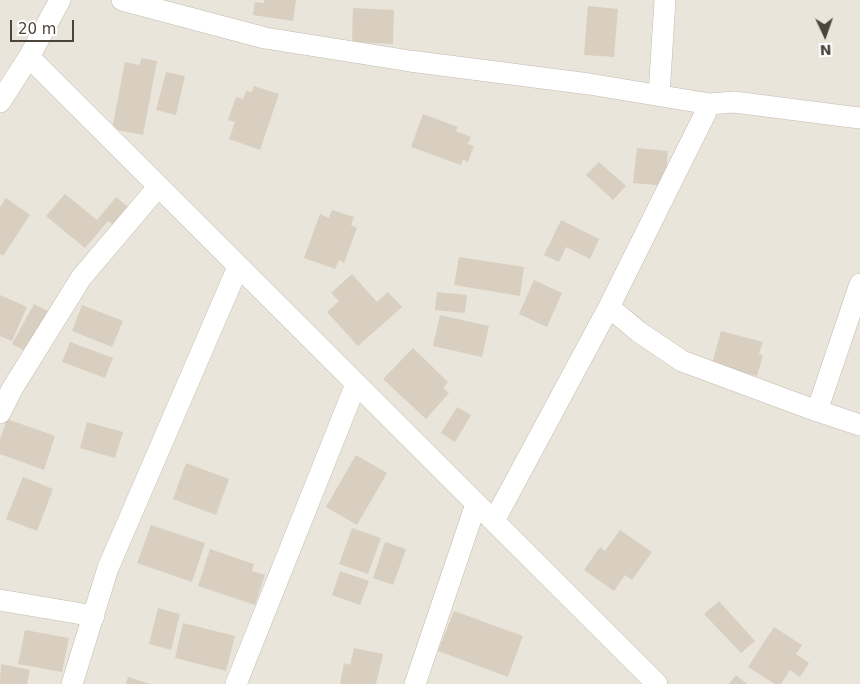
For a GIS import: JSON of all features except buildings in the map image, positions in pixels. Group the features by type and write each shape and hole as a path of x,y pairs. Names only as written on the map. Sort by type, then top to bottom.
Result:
{"street":[{"path":"0,102 29,57 60,0"},
{"path":"122,0 265,38 410,61 589,84 710,104 734,102 860,118"},
{"path":"660,96 665,0"},
{"path":"29,57 657,684"},
{"path":"494,521 609,307 710,104"},
{"path":"0,413 6,386 81,278 158,186"},
{"path":"72,684 108,568 238,267"},
{"path":"817,411 860,284"},
{"path":"609,307 639,332 682,361 860,425"},
{"path":"236,684 356,384"},
{"path":"415,684 476,504"},
{"path":"0,600 94,616"}],"shaded area":[{"path":"0,0 860,0 860,684 0,684"}]}
